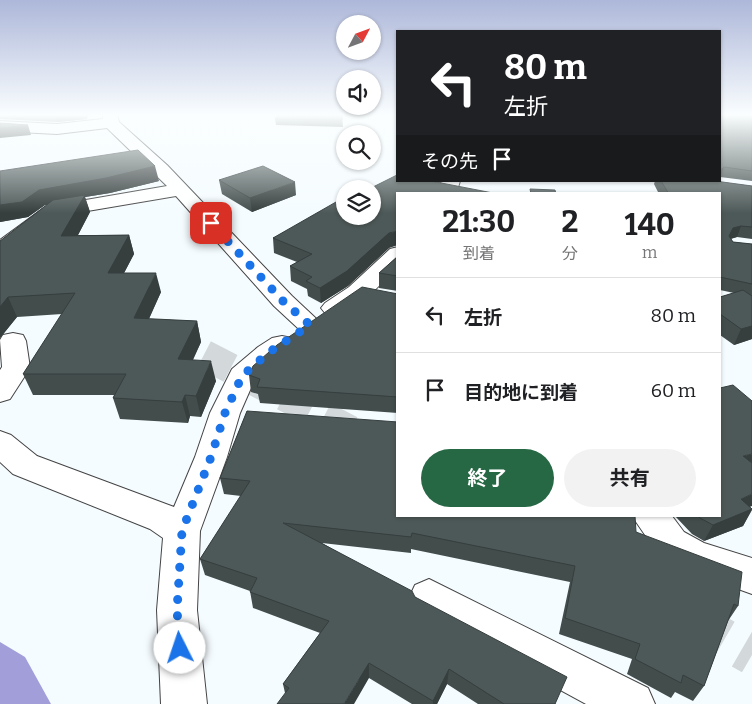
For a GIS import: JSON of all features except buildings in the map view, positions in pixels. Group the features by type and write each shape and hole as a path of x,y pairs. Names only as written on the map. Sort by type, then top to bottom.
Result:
{"street":[{"path":"140,148 161,168 283,301 310,325"},
{"path":"0,251 52,211 181,190"},
{"path":"184,704 177,610 182,531 211,457 240,414 242,376 268,353 358,292 396,256"},
{"path":"358,292 382,298"},
{"path":"0,392 16,368 13,341"},
{"path":"0,443 25,465 163,518 182,531"},
{"path":"651,517 671,543 693,556 752,576"},
{"path":"429,598 632,704"}],"shaded area":[{"path":"0,642 25,657 51,704 0,704"}],"tunnel":[{"path":"164,334 396,454"},
{"path":"690,619 752,655"}],"route":[{"path":"180,648 177,610 182,531 211,457 225,413 242,376 268,353 310,325 283,301 211,223"}]}
